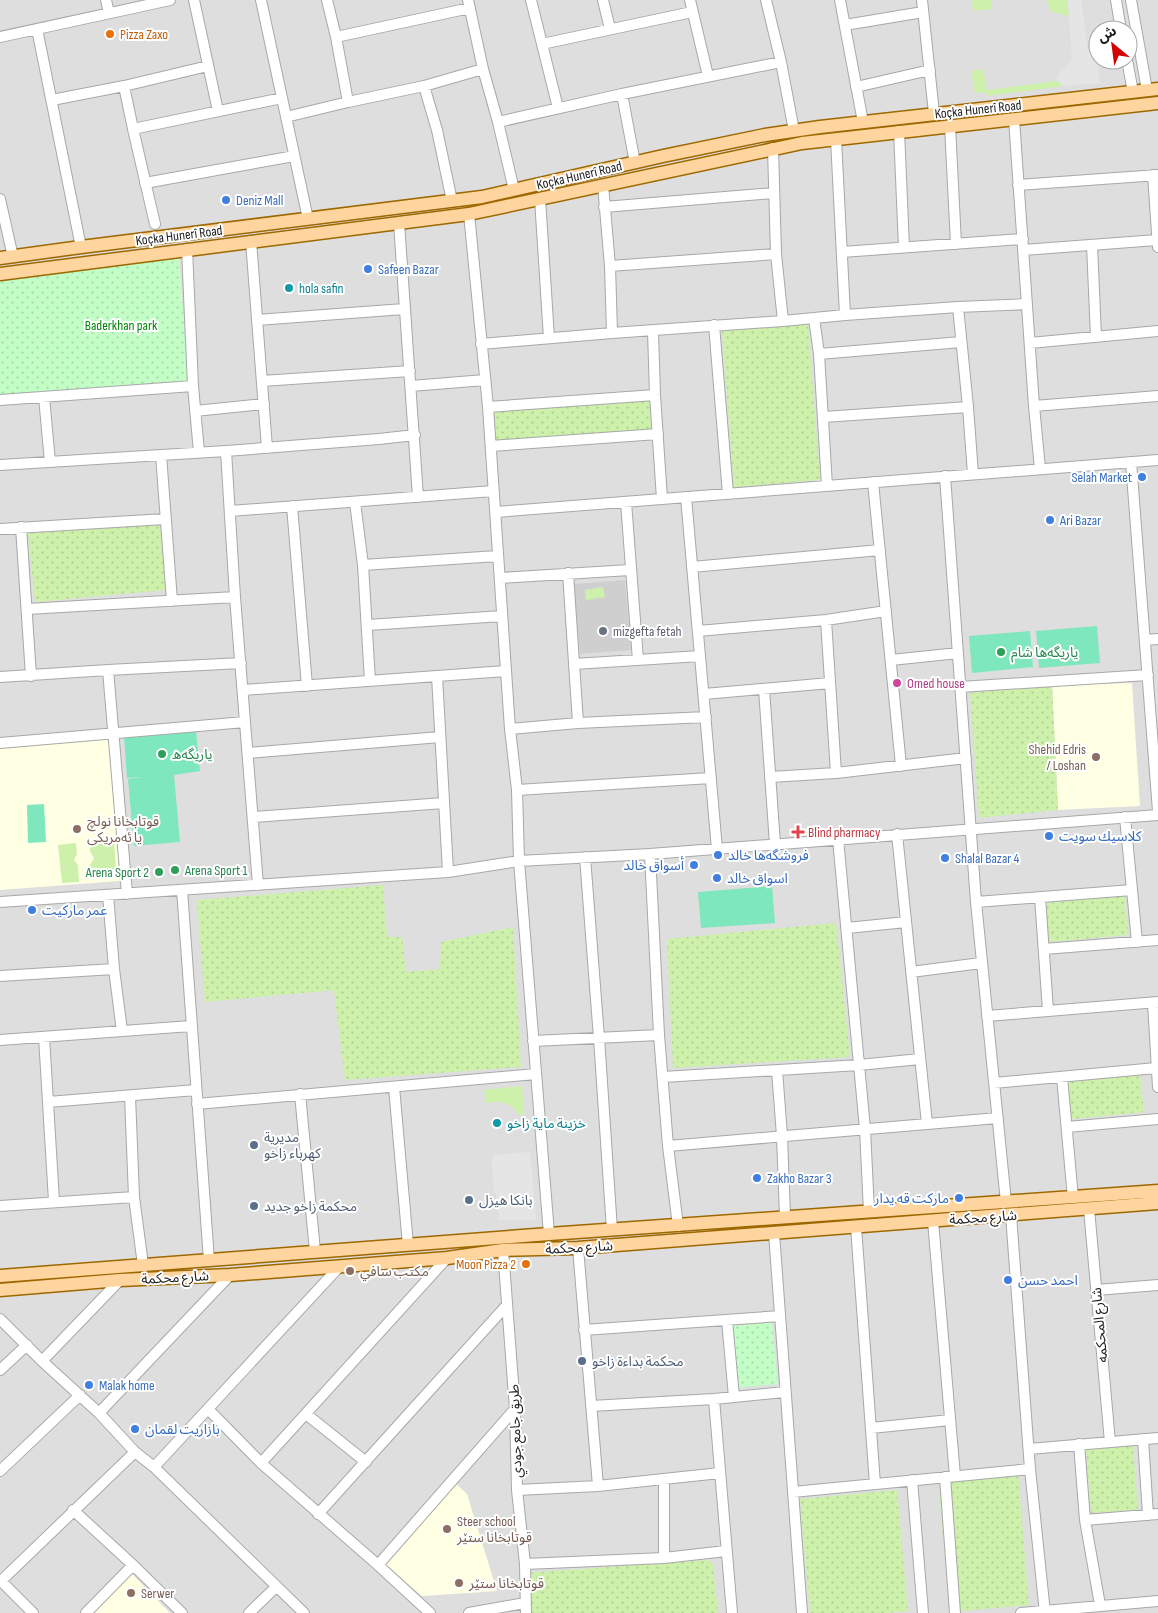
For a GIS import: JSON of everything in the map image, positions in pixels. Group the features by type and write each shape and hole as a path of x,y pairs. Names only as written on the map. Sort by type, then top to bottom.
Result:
{"main road":[{"name":"Koçka Hunerî Road","path":"0,258 482,197 635,162 794,130 1152,90"},
{"path":"0,274 469,214 773,148 899,131 1158,103"},
{"path":"663,156 666,172"},
{"name":"شارع محكمة","path":"0,1290 447,1258 502,1250 578,1248 1089,1209 1140,1198 1158,1191"},
{"name":"شارع محكمة","path":"0,1276 315,1251 1006,1202 1073,1198 1140,1198 1158,1203"},
{"path":"259,1256 261,1272"}],"street":[{"path":"106,0 109,13"},
{"path":"0,37 170,0"},
{"path":"194,0 218,111"},
{"path":"261,0 308,219"},
{"path":"327,0 348,102"},
{"path":"530,0 558,108"},
{"path":"603,0 610,29"},
{"path":"690,0 708,76"},
{"path":"766,0 781,62 794,130"},
{"path":"840,0 863,122"},
{"path":"922,0 934,114"},
{"path":"1116,0 1119,20"},
{"path":"1131,0 1152,90"},
{"path":"336,37 469,4 483,69 514,190"},
{"path":"542,44 692,12"},
{"path":"844,25 923,12"},
{"path":"37,29 81,247"},
{"path":"498,122 622,94 781,62"},
{"path":"52,100 124,86 208,66"},
{"path":"286,117 424,86 483,69"},
{"path":"856,87 930,70"},
{"path":"1129,70 1133,92"},
{"path":"124,86 155,224"},
{"path":"424,86 437,130 452,201"},
{"path":"622,94 635,162"},
{"path":"133,129 282,98"},
{"path":"1014,119 1040,469"},
{"path":"950,126 956,244"},
{"path":"899,131 904,247"},
{"path":"836,139 845,315"},
{"path":"773,148 776,254 783,321"},
{"path":"145,184 294,156"},
{"path":"1018,185 1156,175 1158,244 1092,245 1023,250"},
{"path":"603,185 610,266 612,333"},
{"path":"604,207 773,193"},
{"path":"0,199 13,256"},
{"path":"540,199 549,338"},
{"path":"469,214 491,446 510,729 517,790 519,861 549,1234"},
{"path":"399,223 418,497"},
{"path":"842,252 1023,239"},
{"path":"250,241 267,448"},
{"path":"1092,245 1096,336"},
{"path":"187,249 193,386 199,452"},
{"path":"610,266 776,254"},
{"path":"481,344 958,306 1027,304"},
{"path":"958,306 973,474"},
{"path":"257,320 404,309"},
{"path":"814,318 824,417 827,486"},
{"path":"714,325 728,494"},
{"path":"653,331 662,499"},
{"path":"1030,343 1158,331"},
{"path":"819,354 961,342"},
{"path":"262,381 410,371"},
{"path":"411,386 485,380"},
{"path":"0,400 193,386"},
{"path":"488,408 655,395"},
{"path":"44,396 50,462"},
{"path":"1034,406 1158,396"},
{"path":"195,411 264,404"},
{"path":"824,417 968,407"},
{"path":"491,446 658,434"},
{"path":"0,465 226,451 415,435"},
{"path":"226,451 235,597 258,885"},
{"path":"161,455 172,601"},
{"path":"496,512 1158,460"},
{"path":"1131,462 1158,811"},
{"path":"945,476 981,963 1006,1202"},
{"path":"873,482 901,766"},
{"path":"230,511 493,491"},
{"path":"686,497 717,849"},
{"path":"355,502 363,565 370,681"},
{"path":"626,502 638,660"},
{"path":"292,506 307,686"},
{"path":"0,529 165,519"},
{"path":"21,528 31,676"},
{"path":"692,567 880,550"},
{"path":"363,565 497,556"},
{"path":"500,578 630,570"},
{"path":"568,573 578,723"},
{"path":"27,609 235,597"},
{"path":"698,631 826,620 886,611"},
{"path":"368,625 502,616"},
{"path":"826,620 836,773"},
{"path":"1145,640 1158,639"},
{"path":"891,660 958,653"},
{"path":"574,664 700,656"},
{"path":"0,677 241,663"},
{"path":"108,670 127,894"},
{"path":"243,690 506,671"},
{"path":"960,687 1148,675"},
{"path":"437,676 448,872"},
{"path":"704,694 830,684"},
{"path":"764,689 776,844"},
{"path":"510,729 578,723 706,718"},
{"path":"0,743 245,722"},
{"path":"248,752 440,737"},
{"path":"770,777 836,773 966,758"},
{"path":"517,790 711,778"},
{"path":"253,817 444,803"},
{"path":"0,902 448,872 519,861 650,854 1158,815"},
{"path":"1125,817 1137,942"},
{"path":"897,834 927,1124"},
{"path":"838,839 865,1129 869,1212"},
{"path":"650,854 659,1035 668,1146 678,1226"},
{"path":"586,857 612,1230"},
{"path":"182,890 209,1260"},
{"path":"976,902 1132,890"},
{"path":"108,895 114,969 122,1031"},
{"path":"1040,897 1048,1011"},
{"path":"846,928 906,922"},
{"path":"1044,949 1158,940"},
{"path":"911,972 981,963"},
{"path":"0,976 114,969"},
{"path":"987,1016 1155,1002 1158,1087"},
{"path":"0,1040 191,1026"},
{"path":"534,1041 659,1035"},
{"path":"44,1037 54,1201"},
{"path":"663,1077 859,1065 920,1059"},
{"path":"994,1083 1156,1068"},
{"path":"777,1070 785,1217"},
{"path":"197,1104 536,1074"},
{"path":"1062,1077 1073,1198"},
{"path":"394,1088 408,1245"},
{"path":"48,1102 196,1090"},
{"path":"300,1094 315,1251"},
{"path":"130,1096 134,1197 143,1265"},
{"path":"668,1146 998,1118"},
{"path":"1067,1127 1158,1119"},
{"path":"0,1206 134,1197"},
{"name":"شارع المحكمه","path":"1089,1209 1110,1442"},
{"path":"1011,1215 1028,1449 1045,1612"},
{"path":"933,1221 950,1420 955,1613"},
{"path":"856,1227 875,1484"},
{"path":"774,1233 802,1613"},
{"path":"578,1248 598,1486"},
{"name":"طريق جامع جودي","path":"502,1250 516,1409 518,1490 525,1564 525,1608"},
{"path":"261,1464 447,1258"},
{"path":"154,1467 340,1266"},
{"path":"99,1412 230,1275"},
{"path":"42,1361 120,1280"},
{"path":"1096,1290 1158,1285"},
{"path":"318,1514 506,1306"},
{"path":"584,1330 780,1316"},
{"path":"0,1319 42,1361 99,1412 135,1452 154,1467 304,1613"},
{"path":"727,1320 734,1397"},
{"path":"0,1370 27,1344"},
{"path":"591,1406 714,1399 785,1392"},
{"path":"0,1471 80,1395"},
{"path":"714,1399 732,1613"},
{"path":"208,1409 261,1464 378,1565 430,1613"},
{"path":"378,1565 516,1409"},
{"path":"306,1414 366,1462"},
{"path":"871,1428 950,1420"},
{"path":"1028,1449 1158,1438"},
{"path":"1085,1520 1153,1515 1143,1439"},
{"path":"1079,1444 1085,1520 1100,1605"},
{"path":"33,1613 1,1580 135,1452"},
{"path":"793,1492 1030,1469"},
{"path":"518,1490 598,1486 720,1473"},
{"path":"664,1479 664,1558"},
{"path":"912,1480 923,1613"},
{"path":"73,1510 182,1613"},
{"path":"525,1564 664,1558 726,1551"},
{"path":"86,1613 133,1565"},
{"path":"249,1613 276,1587"},
{"path":"1022,1613 1158,1601"},
{"path":"469,1613 525,1608"}],"shaded area":[{"path":"0,0 1158,0 1158,1613 0,1613"},
{"path":"1068,0 1081,0 1088,51 1088,70 1098,70 1100,83 1064,86 1057,81 1057,77 1072,60"},
{"path":"625,580 631,650 580,654 574,584"},
{"name":"Shehid Edris / Loshan","path":"1132,683 1140,806 1058,810 1052,685"},
{"path":"110,737 120,881 0,890 0,746"},
{"path":"530,1152 536,1220 499,1220 496,1193 494,1192 493,1155"},
{"name":"Steer school قوتابخانا ستێر","path":"456,1484 467,1494 497,1591 422,1596 385,1564"},
{"name":"Serwer","path":"132,1574 170,1613 92,1613"}],"green space":[{"path":"972,0 992,0 992,9 973,11"},
{"path":"1047,0 1067,0 1069,16 1050,11"},
{"path":"983,69 987,90 1057,81 1064,86 987,96 986,92 975,93 971,71"},
{"name":"Baderkhan park","path":"179,256 188,381 0,396 0,279"},
{"path":"808,324 820,480 734,487 722,331"},
{"path":"650,399 652,430 495,441 493,411"},
{"path":"160,525 166,590 35,602 28,533"},
{"path":"603,587 605,597 586,600 585,590"},
{"path":"1097,626 1100,663 1039,668 1036,631"},
{"name":"ياريگه‌ها شام","path":"1030,631 1033,667 972,673 969,636"},
{"path":"1052,685 1058,810 979,818 970,693"},
{"path":"196,731 200,771 174,775 180,842 134,846 128,779 142,777 127,778 124,737"},
{"path":"44,804 46,842 28,843 27,805"},
{"path":"114,840 116,869 91,871 90,865 94,858 90,851 90,842"},
{"path":"76,843 77,855 74,860 78,865 79,882 62,883 58,845"},
{"path":"383,885 387,937 402,937 406,972 440,969 441,942 513,927 521,1067 345,1080 334,990 205,1002 197,900"},
{"path":"772,886 775,923 701,928 698,892"},
{"path":"1125,896 1128,935 1049,942 1045,903"},
{"path":"836,923 850,1057 673,1068 667,939"},
{"path":"1140,1075 1144,1112 1062,1120 1059,1083"},
{"path":"522,1086 524,1115 519,1115 512,1107 504,1103 486,1103 484,1090"},
{"path":"772,1322 778,1384 736,1388 731,1326"},
{"path":"1133,1446 1138,1510 1091,1513 1086,1450"},
{"path":"1018,1474 1029,1605 950,1612 938,1481"},
{"path":"897,1490 908,1611 886,1613 810,1613 800,1499"},
{"path":"708,1560 713,1564 718,1613 527,1613 525,1573"}],"place":[{"name":"Pizza Zaxo","path":"110,34"},
{"name":"Deniz Mall","path":"226,200"},
{"name":"Safeen Bazar","path":"368,269"},
{"name":"hola safin","path":"289,288"},
{"name":"Selah Market","path":"1142,477"},
{"name":"Ari Bazar","path":"1050,520"},
{"name":"mizgefta fetah","path":"603,631"},
{"name":"ياريگه‌ها شام","path":"1001,652"},
{"name":"Omed house","path":"897,683"},
{"name":"یاریگه‌ه","path":"162,754"},
{"name":"Shehid Edris / Loshan","path":"1096,757"},
{"name":"قوتابخانا نولچ يا ئەمريكى","path":"77,829"},
{"name":"Blind pharmacy","path":"798,832"},
{"name":"كلاسيك سويت","path":"1049,836"},
{"name":"فروشگەها خالد","path":"718,855"},
{"name":"Shalal Bazar 4","path":"945,858"},
{"name":"أسواق خالد","path":"694,865"},
{"name":"Arena Sport 1","path":"175,870"},
{"name":"Arena Sport 2","path":"159,872"},
{"name":"اسواق خالد","path":"717,878"},
{"name":"عمر ماركيت","path":"32,910"},
{"name":"خزينة ماية زاخو","path":"497,1123"},
{"name":"مديرية كهرباء زاخو","path":"254,1145"},
{"name":"Zakho Bazar 3","path":"757,1178"},
{"name":"ماركت قه يدار","path":"959,1198"},
{"name":"بانکا هیزل","path":"469,1200"},
{"name":"محكمة زاخو جديد","path":"254,1206"},
{"name":"Moon Pizza 2","path":"526,1264"},
{"name":"مكتب سافي","path":"350,1271"},
{"name":"احمد حسن","path":"1008,1280"},
{"name":"محكمة بداءة زاخو","path":"582,1361"},
{"name":"Malak home","path":"89,1385"},
{"name":"بازاريت لقمان","path":"135,1429"},
{"name":"Steer school قوتابخانا ستێر","path":"447,1529"},
{"name":"قوتابخانا ستێر","path":"459,1583"},
{"name":"Serwer","path":"131,1593"}]}
